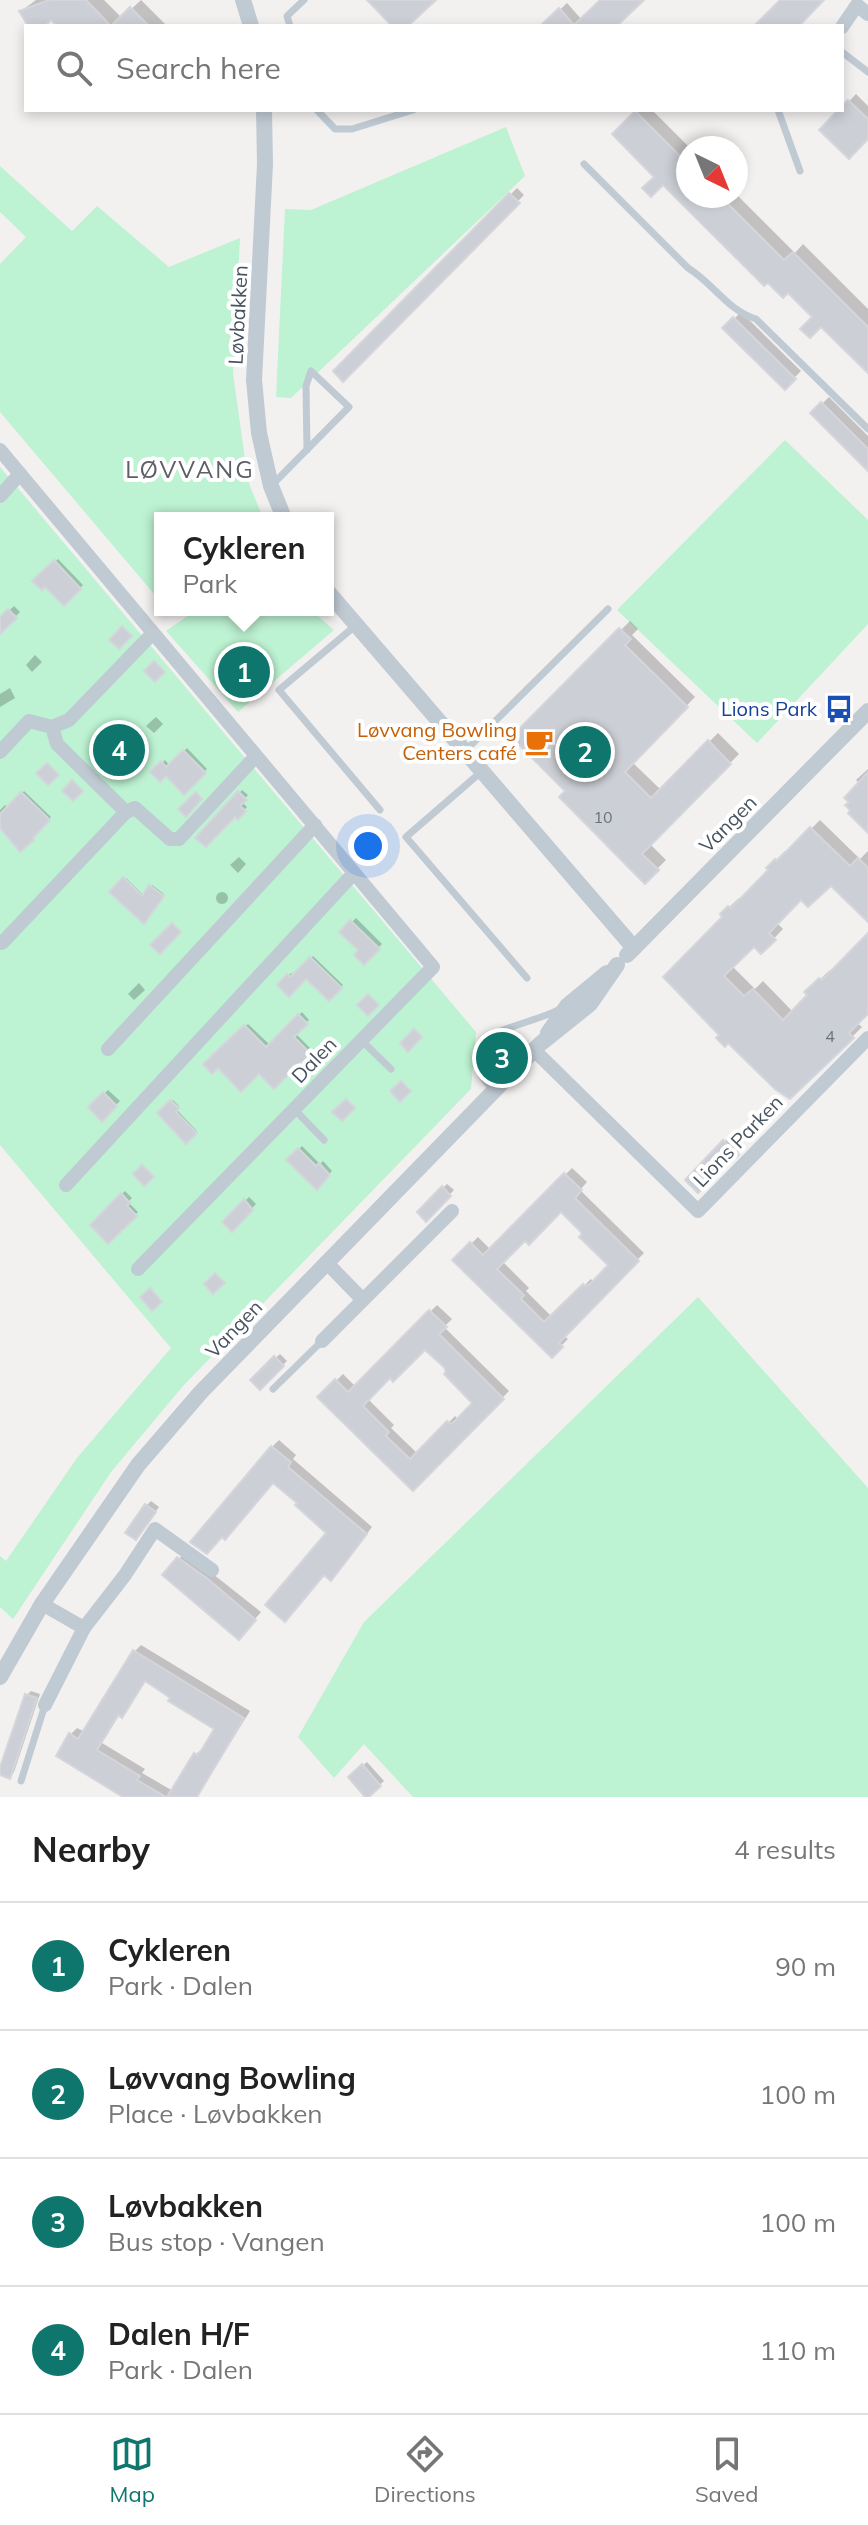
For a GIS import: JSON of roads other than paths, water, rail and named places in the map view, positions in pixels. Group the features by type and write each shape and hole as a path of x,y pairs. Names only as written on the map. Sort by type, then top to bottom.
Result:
{"street":[{"path":"243,0 250,24"},
{"path":"844,24 857,5 868,14"},
{"name":"Løvbakken","path":"264,112 265,164 254,380 259,433 271,486 282,512"},
{"name":"Dalen","path":"0,450 433,967 138,1269"},
{"path":"0,496 20,474"},
{"path":"334,600 634,948"},
{"path":"0,752 29,721 52,727 69,720 152,634"},
{"name":"Vangen","path":"537,1047 567,1006 617,965 866,718"},
{"path":"52,727 57,744 126,812"},
{"path":"2,943 126,812 135,808 170,839 179,839 255,757"},
{"path":"108,1049 315,825"},
{"path":"66,1185 354,873"},
{"name":"Vangen","path":"0,1677 42,1604 138,1465 201,1392 537,1047 590,1004 617,965"},
{"name":"Lions Parken","path":"537,1047 698,1211 868,1038"},
{"path":"322,1341 452,1211"},
{"path":"326,1262 362,1299"},
{"path":"45,1705 84,1628 125,1575 155,1529 212,1570"},
{"path":"42,1604 84,1628"}],"lane":[{"path":"289,24 287,16 304,0"},
{"path":"844,54 868,72"},
{"path":"319,112 335,129 352,129 407,112"},
{"path":"779,112 800,171"},
{"path":"584,164 688,268 701,276 742,315 756,319 868,429"},
{"path":"271,486 307,450 349,407 311,371 306,386 307,450"},
{"path":"464,752 608,609"},
{"path":"355,626 279,690 380,810"},
{"path":"481,772 406,837 527,978"},
{"path":"494,1091 478,1073 475,1064 475,1053 480,1043 504,1029 567,1006"},
{"path":"361,1040 391,1069"},
{"path":"294,1109 324,1140"},
{"path":"273,1389 322,1341"},
{"path":"21,1781 45,1705"}],"place":[{"name":"Cykleren","path":"244,672"},
{"name":"Lions Park","path":"839,709"},
{"name":"Løvvang Bowling Centers café","path":"539,742"},
{"name":"Dalen H/F","path":"119,750"},
{"name":"Løvvang Bowling","path":"585,752"},
{"name":"Løvbakken","path":"502,1058"}],"district":[{"name":"LØVVANG","path":"190,470"}]}
